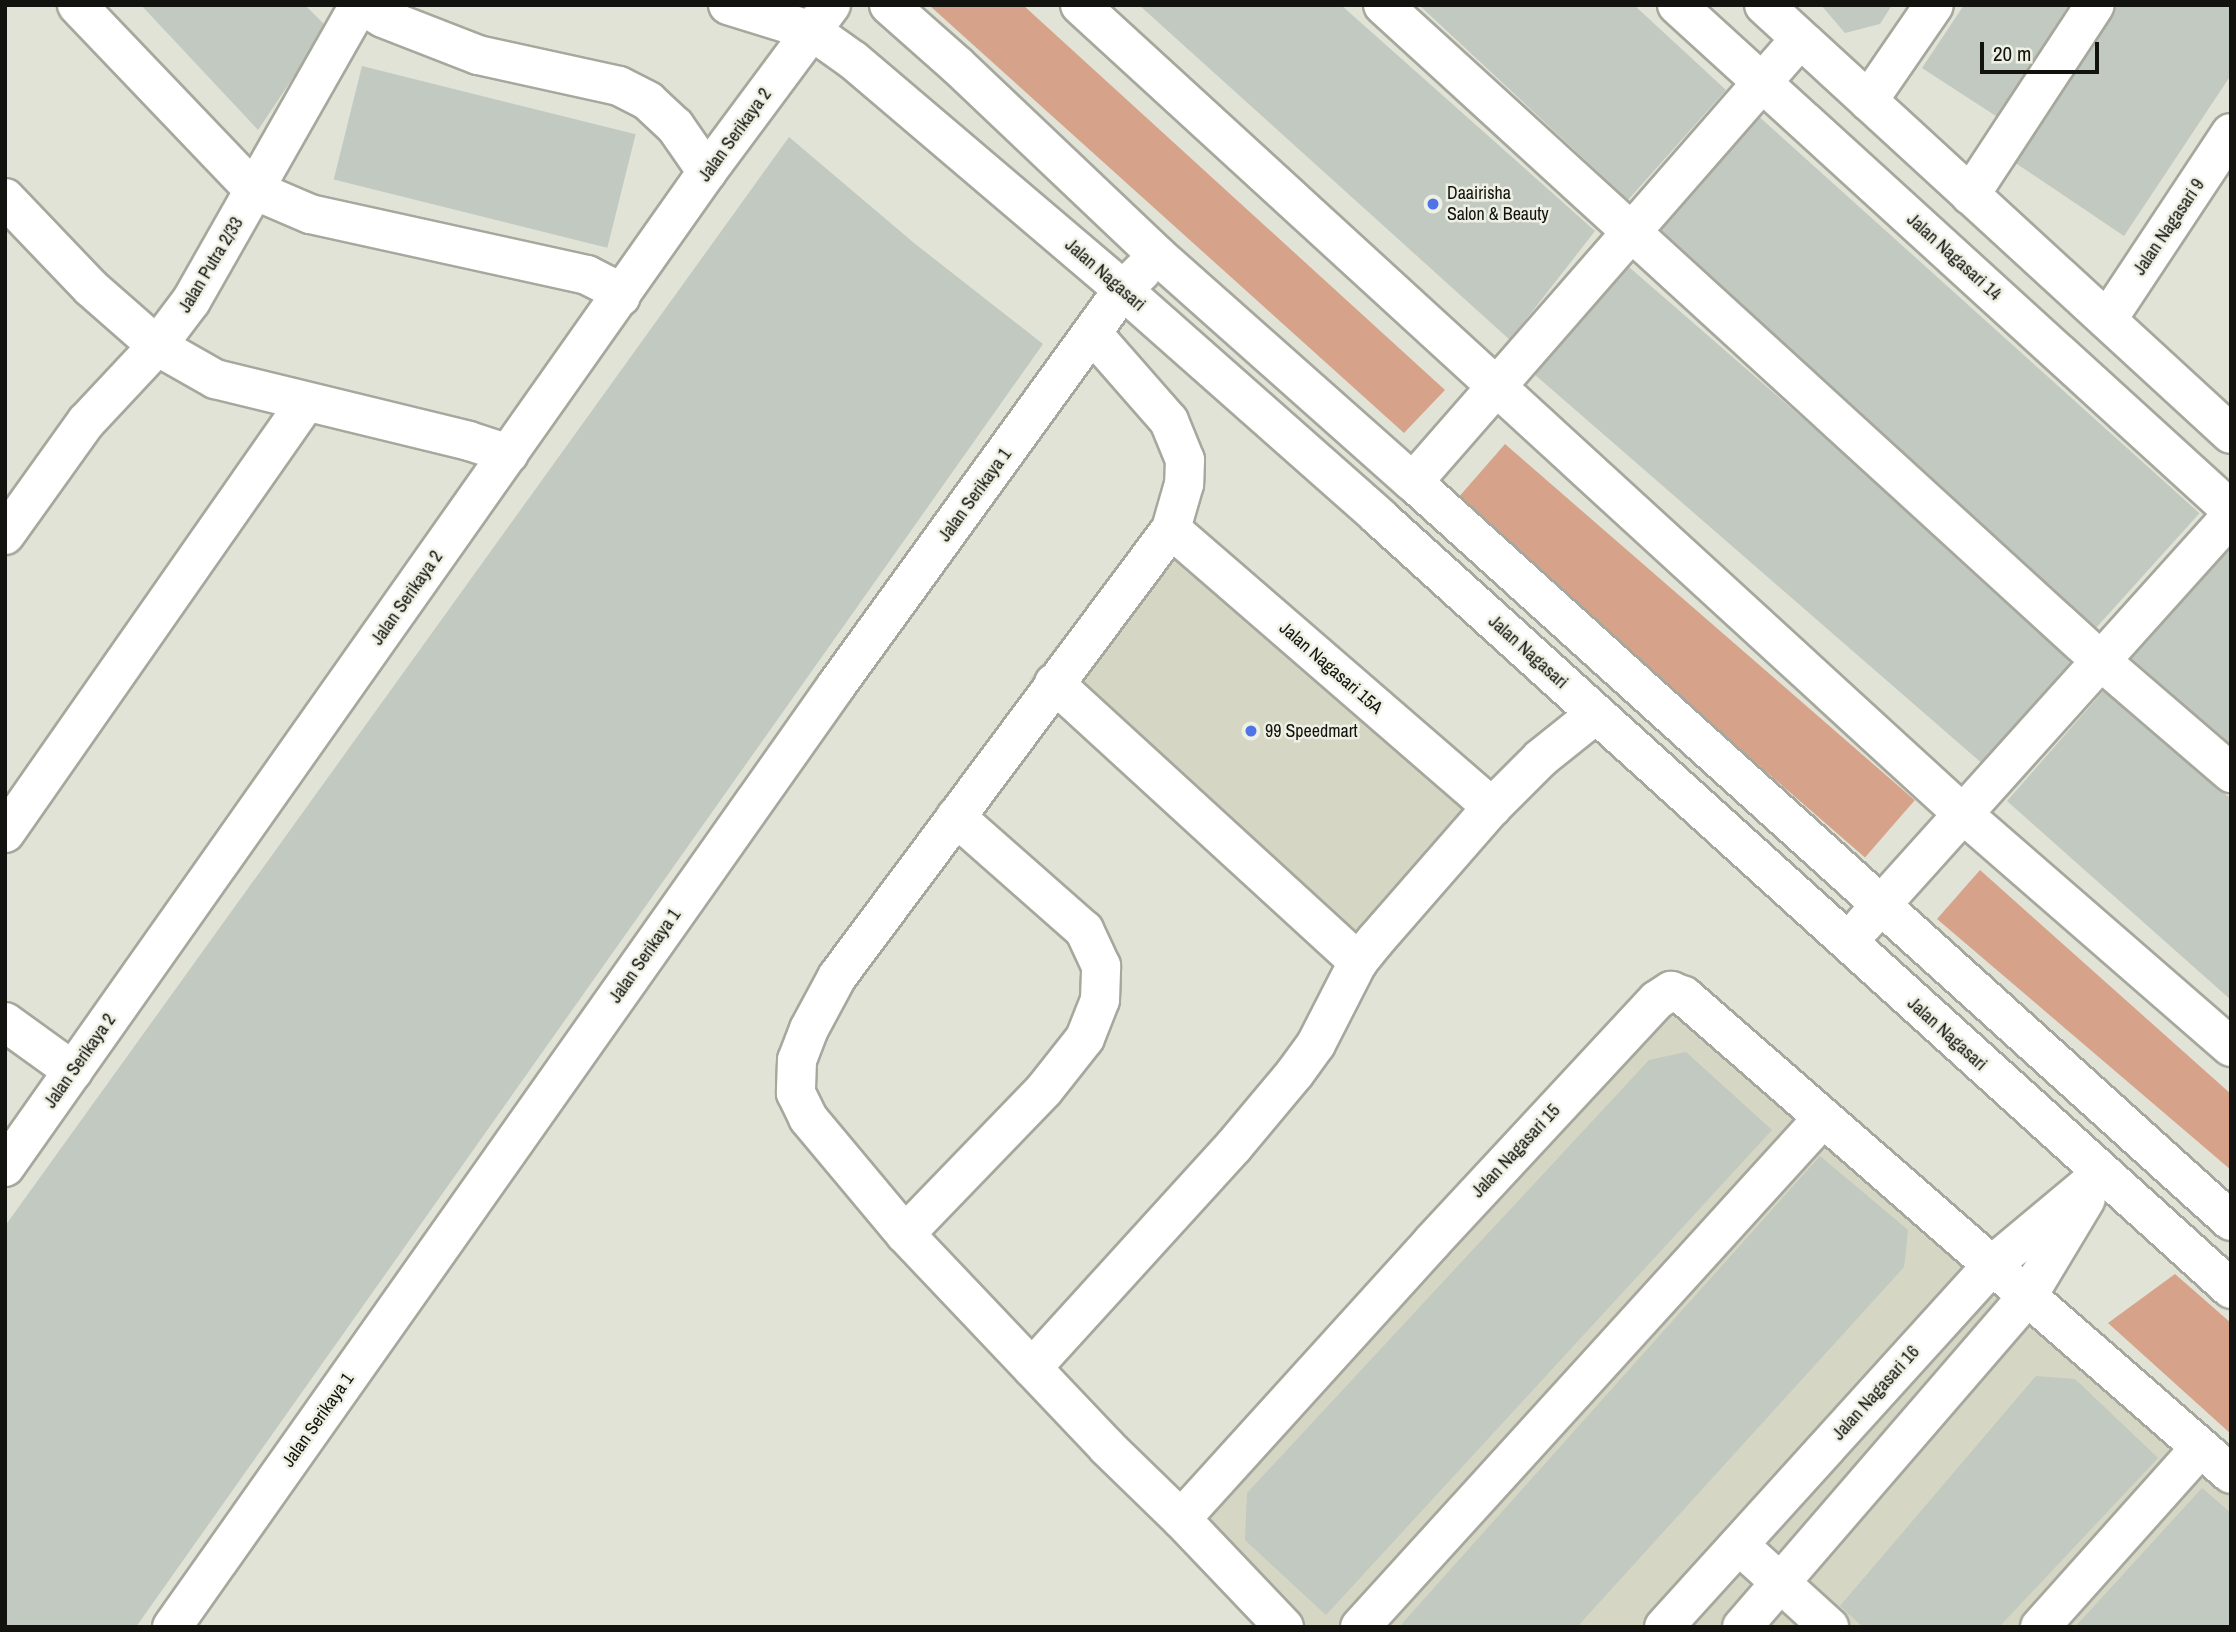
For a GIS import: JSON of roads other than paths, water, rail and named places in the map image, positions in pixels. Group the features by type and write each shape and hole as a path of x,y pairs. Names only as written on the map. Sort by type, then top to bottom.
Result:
{"street":[{"path":"78,5 254,190 310,214 587,275 609,286 621,296"},
{"path":"359,5 383,18 478,55 629,91 648,101 675,126 708,172"},
{"name":"Jalan Putra 2/33","path":"5,535 86,422 157,346 191,301 359,5"},
{"name":"Jalan Nagasari","path":"728,5 821,18 853,60 1123,290 2231,1289"},
{"path":"889,5 958,66 1157,255 1413,482 2231,1221"},
{"path":"1080,5 1963,814 2231,1046"},
{"path":"1383,5 1628,232 2101,661 2231,773"},
{"name":"Jalan Nagasari 14","path":"1677,5 2231,510"},
{"path":"1764,5 2231,434"},
{"path":"1868,101 1934,5"},
{"path":"1970,195 2095,5"},
{"name":"Jalan Serikaya 2","path":"5,1167 708,172 821,18"},
{"path":"1413,482 1498,389 1628,232 1800,39"},
{"name":"Jalan Nagasari 9","path":"2107,320 2231,133"},
{"path":"9,209 91,288 157,346 215,379 470,441 509,454"},
{"name":"Jalan Serikaya 1","path":"172,1627 820,709 1123,290 1157,255"},
{"path":"1092,333 1169,421 1185,460 1184,484 1171,529 837,977 809,1030 797,1060 796,1093 808,1118 905,1234 1284,1627"},
{"path":"5,833 306,402"},
{"path":"1847,942 2231,516"},
{"name":"Jalan Nagasari 15A","path":"1171,529 1492,807"},
{"path":"1054,683 1359,962"},
{"path":"1032,1368 1234,1146 1295,1073 1332,1016 1359,962 1492,807 1541,758 1596,714"},
{"path":"905,1234 1044,1090 1084,1038 1101,1000 1101,966 1084,930 956,817"},
{"name":"Jalan Nagasari 15","path":"1181,1519 1657,1000 1671,991 1684,996 2231,1474"},
{"path":"5,1023 73,1071"},
{"path":"1360,1627 1823,1118"},
{"path":"1742,1627 2027,1297 2101,1174 2133,1135"},
{"name":"Jalan Nagasari 16","path":"1664,1627 1991,1266 2101,1174"},
{"path":"2039,1627 2200,1448"},
{"path":"1739,1545 1829,1627"}],"place":[{"name":"Daairisha Salon & Beauty","path":"1433,204"},
{"name":"99 Speedmart","path":"1251,731"}]}
